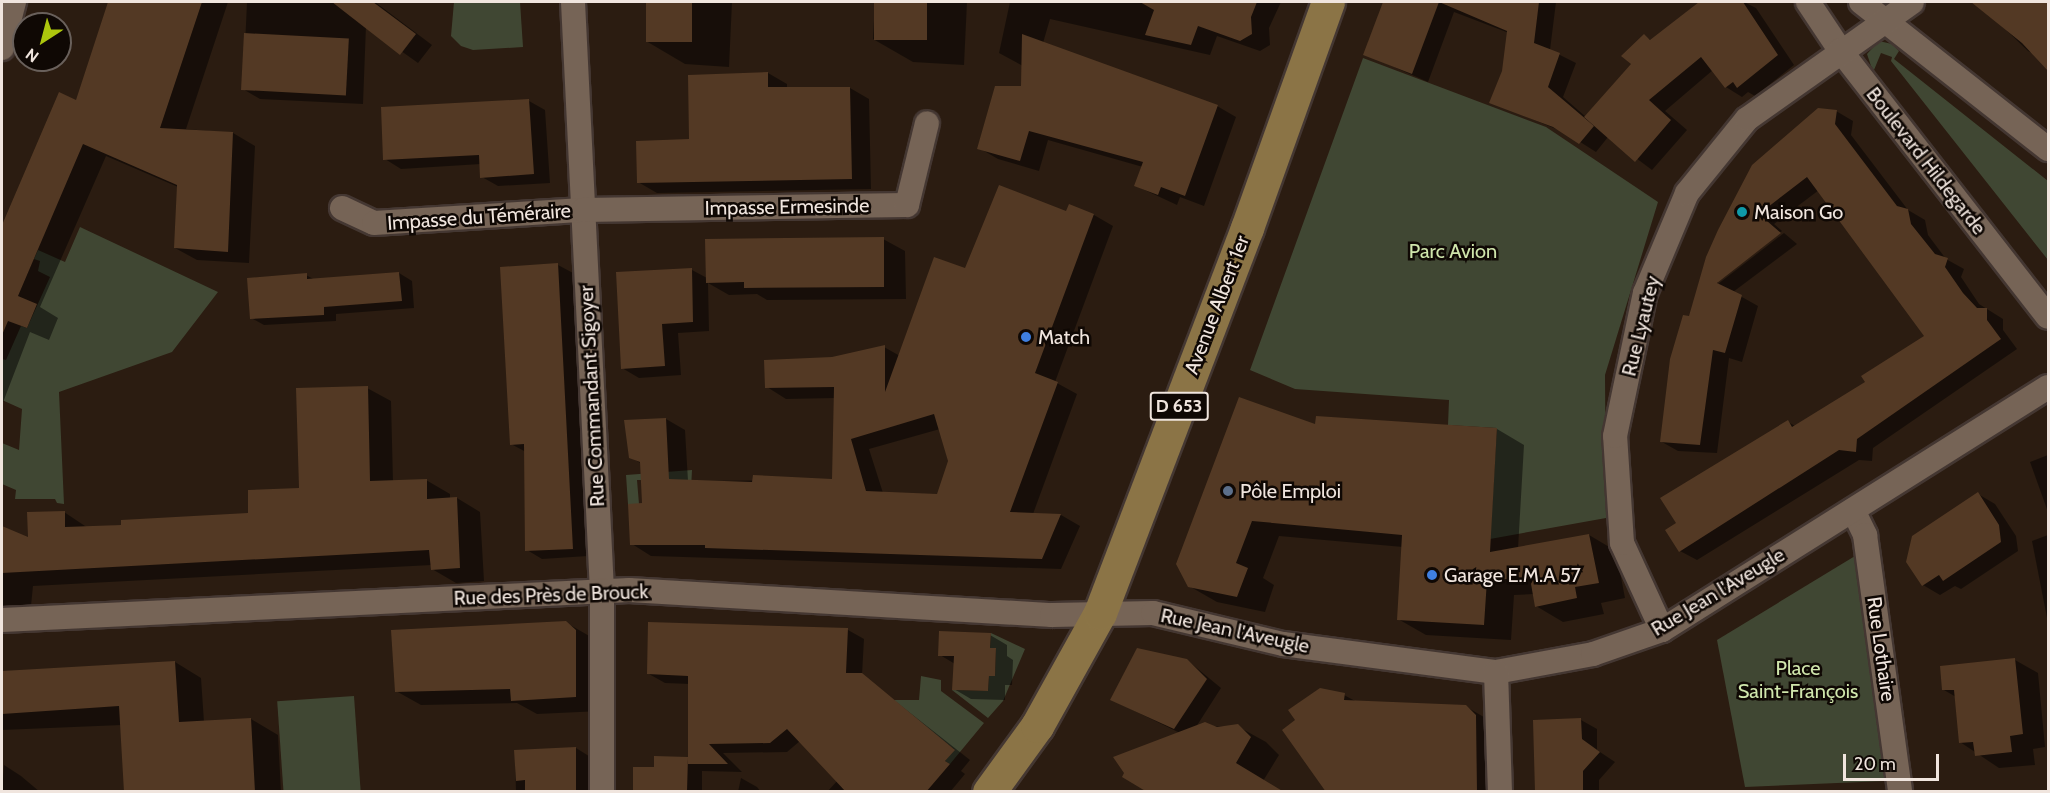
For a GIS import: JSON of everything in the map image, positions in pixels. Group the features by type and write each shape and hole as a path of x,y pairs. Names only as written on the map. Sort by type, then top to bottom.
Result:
{"main road":[{"name":"Avenue Albert 1er","path":"989,792 1037,726 1100,613 1247,228 1328,2"}],"street":[{"path":"3,35 14,2"},
{"name":"Rue Commandant Sigoyer","path":"573,2 602,590 602,792"},
{"name":"Boulevard Hildegarde","path":"1808,2 1840,50 2049,318"},
{"path":"1861,2 2049,149"},
{"name":"Rue Lyautey","path":"1662,630 1622,543 1615,436 1645,293 1687,193 1747,119 1840,50 1912,2"},
{"name":"Impasse Ermesinde","path":"583,210 907,205 927,123"},
{"name":"Impasse du Téméraire","path":"342,208 374,223 583,210"},
{"name":"Rue Jean l'Aveugle","path":"1100,613 1154,613 1283,644 1496,672 1593,654 1662,630 2049,387"},
{"name":"Rue Lothaire","path":"1853,510 1865,535 1900,792"},
{"name":"Rue des Près de Brouck","path":"2,620 602,590 1052,615 1100,613"},
{"path":"1496,672 1500,792"}],"green space":[{"path":"454,2 520,2 523,47 473,50 461,46 451,36"},
{"path":"1879,41 1892,44 1899,51 1894,59 2048,181 2048,260 1891,61 1892,57 1881,53 1874,70 1867,54"},
{"name":"Parc Avion","path":"1363,58 1546,127 1658,202 1605,375 1606,518 1490,539 1497,428 1448,425 1449,400 1295,389 1250,370"},
{"path":"80,227 218,292 172,352 59,392 64,504 57,503 55,499 15,499 16,490 2,484 2,443 19,450 22,409 2,400 2,359 6,360 21,326 27,328 50,277 38,271 40,261 34,259 38,250 65,262"},
{"path":"692,470 690,509 673,480 637,480 639,504 628,504 626,475"},
{"name":"Place Saint-François","path":"1855,556 1885,781 1745,787 1717,640"},
{"path":"991,633 1025,649 1003,701 988,718 952,690 988,691 989,676 995,676 996,649 990,648"},
{"path":"921,676 941,680 941,691 984,723 950,764 945,761 954,749 889,700 919,700"},
{"path":"354,696 361,791 284,792 277,701"}],"building":[{"path":"108,2 202,2 160,128 233,132 228,252 174,248 177,185 83,144 18,296 37,304 27,328 8,321 2,335 2,225 59,92 76,100"},
{"path":"332,2 373,2 416,34 400,55"},
{"path":"646,2 692,2 692,42 646,42"},
{"path":"874,2 927,2 927,40 874,40"},
{"path":"1140,2 1257,2 1251,17 1252,34 1240,41 1198,26 1191,45 1145,35 1154,10"},
{"path":"1383,2 1439,2 1412,74 1363,55"},
{"path":"1439,2 1539,2 1534,43 1560,53 1548,87 1594,126 1579,144 1553,127 1489,103 1502,71 1507,31"},
{"path":"1699,2 1743,2 1778,55 1737,88 1733,82 1725,88 1701,57 1649,100 1671,120 1635,162 1584,117 1631,64 1621,56 1644,34 1650,40"},
{"path":"1971,2 2049,2 2049,72 2022,43"},
{"path":"244,33 349,38 346,95 241,90"},
{"path":"1022,34 1218,105 1185,196 1161,187 1158,195 1134,186 1143,162 1029,131 1020,161 977,149 995,86 1021,86"},
{"path":"768,72 768,87 850,87 852,179 637,183 636,141 689,139 688,75"},
{"path":"529,99 534,174 480,178 479,155 383,160 381,107"},
{"path":"1818,108 1837,110 1835,124 1897,206 1908,209 1911,224 1935,254 1948,258 1945,267 1963,293 1977,308 1987,308 1987,320 2001,339 1857,439 1856,452 1839,450 1679,552 1665,530 1676,523 1660,498 1788,420 1792,427 1865,382 1861,376 1924,336 1807,177 1759,214 1781,233 1717,283 1742,295 1725,353 1713,350 1700,445 1660,442 1670,359 1683,315 1689,316 1706,257 1718,230 1752,165"},
{"path":"999,185 1066,211 1069,204 1094,214 1035,373 1058,382 1010,512 1061,514 1042,559 705,548 705,545 630,545 628,504 642,503 640,462 629,458 624,420 666,418 669,479 752,482 753,475 832,479 834,387 765,388 764,360 832,357 885,345 885,392 934,257 965,268","holes":["934,414 948,461 937,494 866,491 851,439"]},
{"path":"884,237 884,287 744,288 744,282 706,283 705,239"},
{"path":"558,263 573,549 525,551 524,444 510,445 500,267"},
{"path":"692,268 693,322 662,324 665,366 621,369 616,272"},
{"path":"399,272 402,301 324,307 324,315 250,319 247,278 307,273 307,279"},
{"path":"368,386 370,481 427,479 427,499 457,497 460,568 431,570 429,550 2,573 2,526 28,537 27,512 65,511 65,527 121,525 121,520 248,513 248,490 299,488 296,388"},
{"path":"1239,397 1315,424 1316,416 1497,428 1490,552 1589,534 1599,583 1575,587 1577,598 1535,607 1530,578 1487,580 1484,625 1397,620 1402,535 1252,521 1236,563 1248,568 1237,597 1188,587 1176,564"},
{"path":"1978,492 1999,525 2001,542 1943,581 1939,575 1922,586 1906,562 1912,536"},
{"path":"566,621 576,630 576,697 511,701 510,689 395,692 391,630"},
{"path":"648,622 848,628 846,673 862,673 955,750 945,761 950,764 926,792 846,792 787,729 770,743 709,744 728,764 688,764 688,676 647,674"},
{"path":"939,631 991,633 990,648 996,648 995,676 989,676 988,691 952,690 954,656 938,656"},
{"path":"1137,648 1187,659 1207,679 1174,729 1110,700"},
{"path":"2015,658 2023,734 2010,736 2012,752 1975,756 1973,742 1959,743 1954,690 1942,690 1940,666"},
{"path":"175,661 179,722 251,718 255,792 124,792 119,706 2,714 2,671"},
{"path":"1320,688 1345,693 1344,700 1466,705 1476,715 1477,792 1326,792 1282,730 1295,720 1288,710"},
{"path":"1581,718 1582,739 1600,752 1583,771 1583,791 1535,792 1533,720"},
{"path":"1205,722 1217,727 1238,724 1251,737 1236,763 1284,792 1147,792 1122,777 1124,773 1113,757"},
{"path":"576,747 576,792 525,792 525,780 516,781 514,750"},
{"path":"654,756 688,757 687,792 633,792 633,767 654,767"}],"place":[{"name":"Maison Go","path":"1742,212"},
{"name":"Match","path":"1026,337"},
{"name":"Pôle Emploi","path":"1228,491"},
{"name":"Garage E.M.A 57","path":"1432,575"}]}
